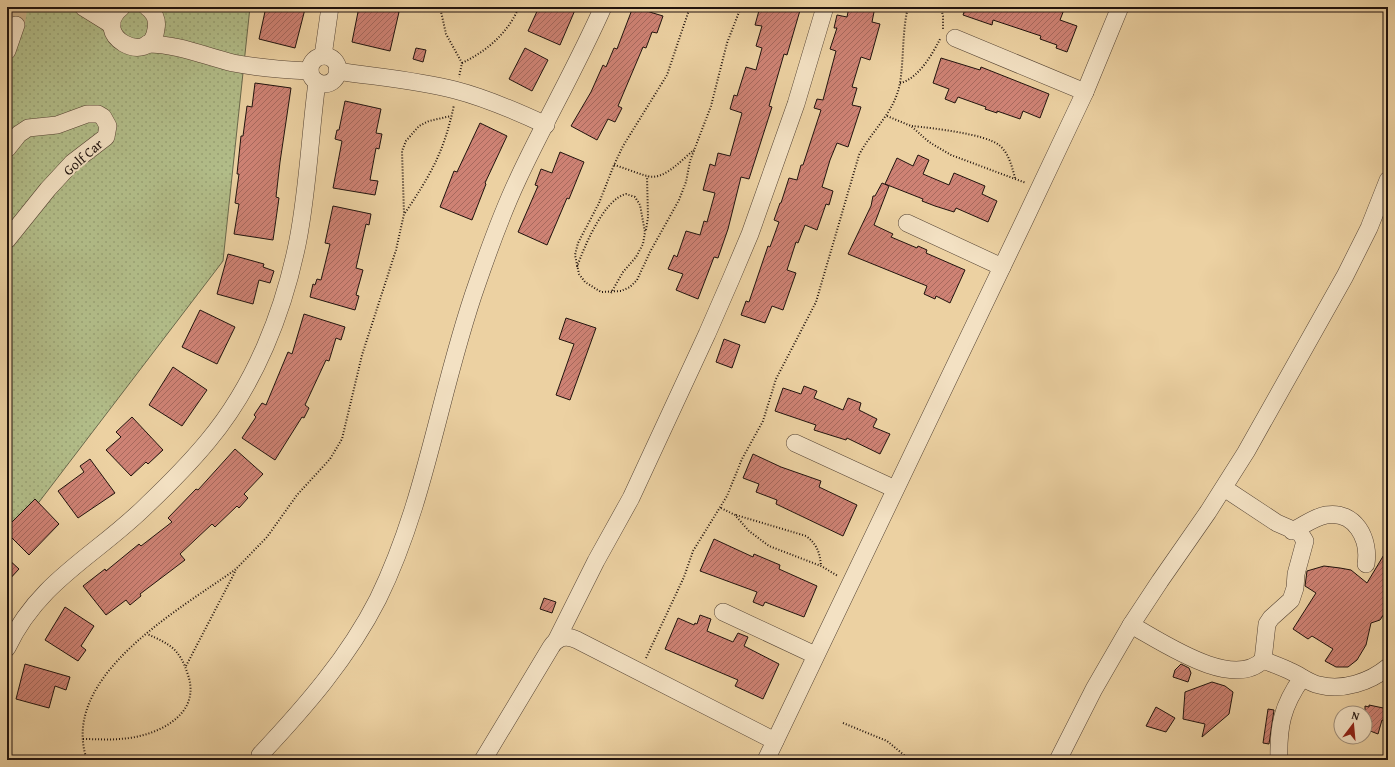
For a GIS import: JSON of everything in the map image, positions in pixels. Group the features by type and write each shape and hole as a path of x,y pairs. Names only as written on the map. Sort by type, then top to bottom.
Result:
{"street":[{"path":"84,7 112,25"},
{"path":"122,7 114,16 112,25 115,36 124,45 136,47 147,44 186,48 209,56 252,66 314,77 326,84 334,79 337,71 333,60 323,56"},
{"path":"147,7 153,13 156,22 156,32 147,44"},
{"path":"7,648 27,612 43,593 147,505 208,441 243,390 270,334 290,272 301,219 314,77 312,63 323,56 330,7"},
{"path":"260,755 318,691 342,659 378,598 400,546 420,489 451,367 476,287 505,208 585,48 603,7"},
{"path":"484,760 556,641 596,561 630,498 707,334 750,234 796,104 825,7"},
{"path":"766,760 1085,92 1120,7"},
{"path":"156,22 170,36 186,48"},
{"path":"7,51 16,25"},
{"path":"946,36 1085,92"},
{"path":"337,71 423,83 457,90 502,105 546,125"},
{"name":"Golf Car","path":"7,149 19,134 28,128 57,125 87,114 98,114 103,117 108,126 106,137 72,163 48,189 7,240"},
{"path":"1058,760 1091,695 1131,625 1224,488 1346,276 1369,228 1388,180"},
{"path":"907,223 1002,267"},
{"path":"795,443 895,489"},
{"path":"1131,625 1215,668 1236,670 1257,664 1263,660 1267,624 1271,618 1291,600 1295,588 1296,574 1304,546 1304,536 1277,523 1224,488"},
{"path":"1292,531 1325,515 1342,516 1349,519 1361,531 1365,539 1367,551 1366,564"},
{"path":"723,612 815,655"},
{"path":"556,641 564,637 573,638 775,742"},
{"path":"1263,660 1302,678 1324,686 1343,686 1370,679 1388,667"},
{"path":"1279,760 1278,740 1282,718 1290,697 1302,678"}],"path":[{"path":"404,214 434,168 446,138 462,63 446,34 440,7"},
{"path":"462,63 476,56 495,42 511,23 519,7"},
{"path":"690,7 668,75 658,94 632,130 614,165 599,203 578,243 575,255 577,268 585,282 592,288 601,292 611,293 630,287 637,280 650,252 683,192 694,150 711,106 727,43 741,7"},
{"path":"640,672 684,577 693,551 700,538 721,508 742,459 763,421 776,379 816,302 859,154 870,136 887,116 900,84 903,32 908,7"},
{"path":"900,84 910,80 914,76 946,36 941,7"},
{"path":"87,760 83,739 88,707 102,677 125,651 146,634 236,569 267,537 297,495 330,459 342,439 362,355 396,250 404,214 402,162 406,141 419,126 451,116"},
{"path":"887,116 911,126 943,130 995,142 1007,156 1016,178"},
{"path":"911,126 929,142 951,155 1026,183"},
{"path":"614,165 647,176 662,175 694,150"},
{"path":"611,293 623,272 640,252 648,217 647,176"},
{"path":"577,268 584,248 597,222 621,195 631,194 638,200 645,232"},
{"path":"721,508 736,515 806,536 818,550 821,566"},
{"path":"736,515 749,531 769,546 821,566 838,576"},
{"path":"186,666 236,569"},
{"path":"83,739 119,740 132,738 155,730 179,717 187,708 191,697 191,681 186,666 178,652 172,646 146,634"},
{"path":"843,724 887,741 910,760"}],"green space":[{"path":"7,7 250,7 223,261 7,544"}],"building":[{"path":"266,7 305,9 295,48 259,39"},
{"path":"359,7 379,7 399,12 390,51 352,42"},
{"path":"539,7 569,7 575,10 560,45 528,31"},
{"path":"633,7 663,16 657,33 652,32 646,48 643,47 618,106 622,108 615,122 608,119 597,140 571,126 591,92 603,65 606,67 614,48 617,49"},
{"path":"760,7 801,7 787,55 784,54 769,106 772,107 749,179 741,177 728,229 718,258 714,257 698,299 676,290 683,274 668,269 674,255 677,257 686,231 700,235 704,221 707,222 715,193 703,190 710,164 715,166 718,153 730,156 742,113 730,109 734,95 737,96 746,67 756,70 762,48 756,46 762,26 755,25"},
{"path":"849,7 875,7 872,22 880,24 870,60 861,57 852,87 857,88 852,105 861,107 848,147 837,143 830,160 822,187 833,191 829,205 826,204 817,230 805,225 798,243 796,242 787,270 796,273 783,310 772,306 765,323 741,315 746,301 749,302 768,246 770,247 779,222 774,220 789,178 797,180 801,165 803,165 821,110 814,108 817,99 823,100 836,51 830,49 837,28 834,28 837,15 847,17"},
{"path":"966,7 1014,7 1025,10 1026,7 1065,7 1060,20 1077,26 1067,52 1056,48 1057,45 1040,39 1041,36 993,20 992,25 963,15"},
{"path":"416,48 426,50 423,62 413,59"},
{"path":"525,48 548,60 532,91 509,79"},
{"path":"941,58 980,70 981,67 1049,94 1040,118 1023,111 1020,119 997,111 997,113 985,109 986,107 958,97 955,103 945,99 949,89 933,83"},
{"path":"255,83 291,88 280,162 276,197 279,198 273,240 234,234 239,204 235,203 239,174 237,174 241,136 243,136 247,106 252,107"},
{"path":"345,101 381,109 376,133 382,134 379,149 376,148 370,180 378,181 375,195 333,188 342,141 335,139 337,130 339,130"},
{"path":"480,123 507,136 485,183 486,184 472,220 440,207 454,171 457,172"},
{"path":"560,152 584,162 569,199 567,198 547,245 518,232 538,186 535,185 541,169 552,173"},
{"path":"918,155 929,160 923,174 949,185 954,173 985,186 982,194 997,201 988,222 956,208 954,212 935,206 922,201 923,199 885,184 897,158 913,166"},
{"path":"882,183 889,186 874,225 893,234 891,237 917,248 918,246 927,250 926,253 965,270 950,303 936,296 935,299 924,294 927,286 848,254 871,206 873,196 875,196"},
{"path":"333,206 371,214 369,225 366,224 356,268 363,270 356,295 359,296 355,310 310,297 313,284 315,285 317,279 321,280 330,244 325,243"},
{"path":"228,254 264,264 263,267 274,271 270,283 259,280 253,304 217,294"},
{"path":"200,310 235,327 217,364 182,347"},
{"path":"304,314 345,327 341,340 336,338 329,361 326,360 305,405 309,408 304,418 302,417 275,460 242,438 256,417 254,415 262,403 266,405 288,352 292,354"},
{"path":"566,318 596,328 570,400 556,395 574,344 559,339"},
{"path":"724,339 740,345 732,368 716,362"},
{"path":"173,367 207,390 182,426 149,405"},
{"path":"804,386 817,391 814,398 843,410 848,398 861,403 859,410 877,419 873,427 890,434 880,454 847,438 846,440 814,430 816,425 775,411 783,388 801,394"},
{"path":"132,417 163,450 148,464 146,462 131,476 106,450 121,437 116,432"},
{"path":"235,449 263,474 244,494 248,498 239,508 237,506 215,527 212,524 180,554 185,560 140,594 141,596 130,605 126,600 106,615 83,586 105,569 106,571 139,544 141,546 172,522 168,518 196,489 198,490"},
{"path":"753,454 781,467 821,481 819,487 857,505 843,536 776,504 777,500 756,492 759,484 743,478"},
{"path":"90,459 115,493 78,518 58,491 84,472 80,466"},
{"path":"35,499 59,524 29,555 7,533 7,527"},
{"path":"714,539 753,557 754,554 780,565 779,569 817,586 804,617 765,602 763,606 753,602 757,592 700,571"},
{"path":"1388,548 1388,569 1384,576 1388,580 1388,608 1380,620 1371,623 1366,645 1357,660 1348,667 1336,667 1325,661 1333,649 1312,636 1308,639 1293,629 1316,593 1305,586 1307,571 1324,566 1351,570 1367,583"},
{"path":"7,558 19,569 7,582"},
{"path":"544,598 556,602 552,613 540,609"},
{"path":"65,607 94,626 81,646 86,650 78,661 45,640"},
{"path":"700,615 711,619 707,631 733,642 738,633 748,637 744,646 779,664 763,699 735,686 738,680 665,649 678,618 694,625 695,623 697,624"},
{"path":"25,664 70,677 66,690 55,686 49,708 16,699"},
{"path":"1181,664 1189,668 1191,673 1188,682 1173,677 1175,670"},
{"path":"1212,682 1225,686 1233,692 1229,714 1202,737 1205,724 1183,719 1185,692"},
{"path":"1373,706 1388,709 1385,721 1382,720 1378,734 1373,732"},
{"path":"1156,707 1175,718 1166,732 1146,726"},
{"path":"1268,709 1274,710 1269,744 1263,743"}],"tunnel":[{"path":"16,25 19,7"}]}
